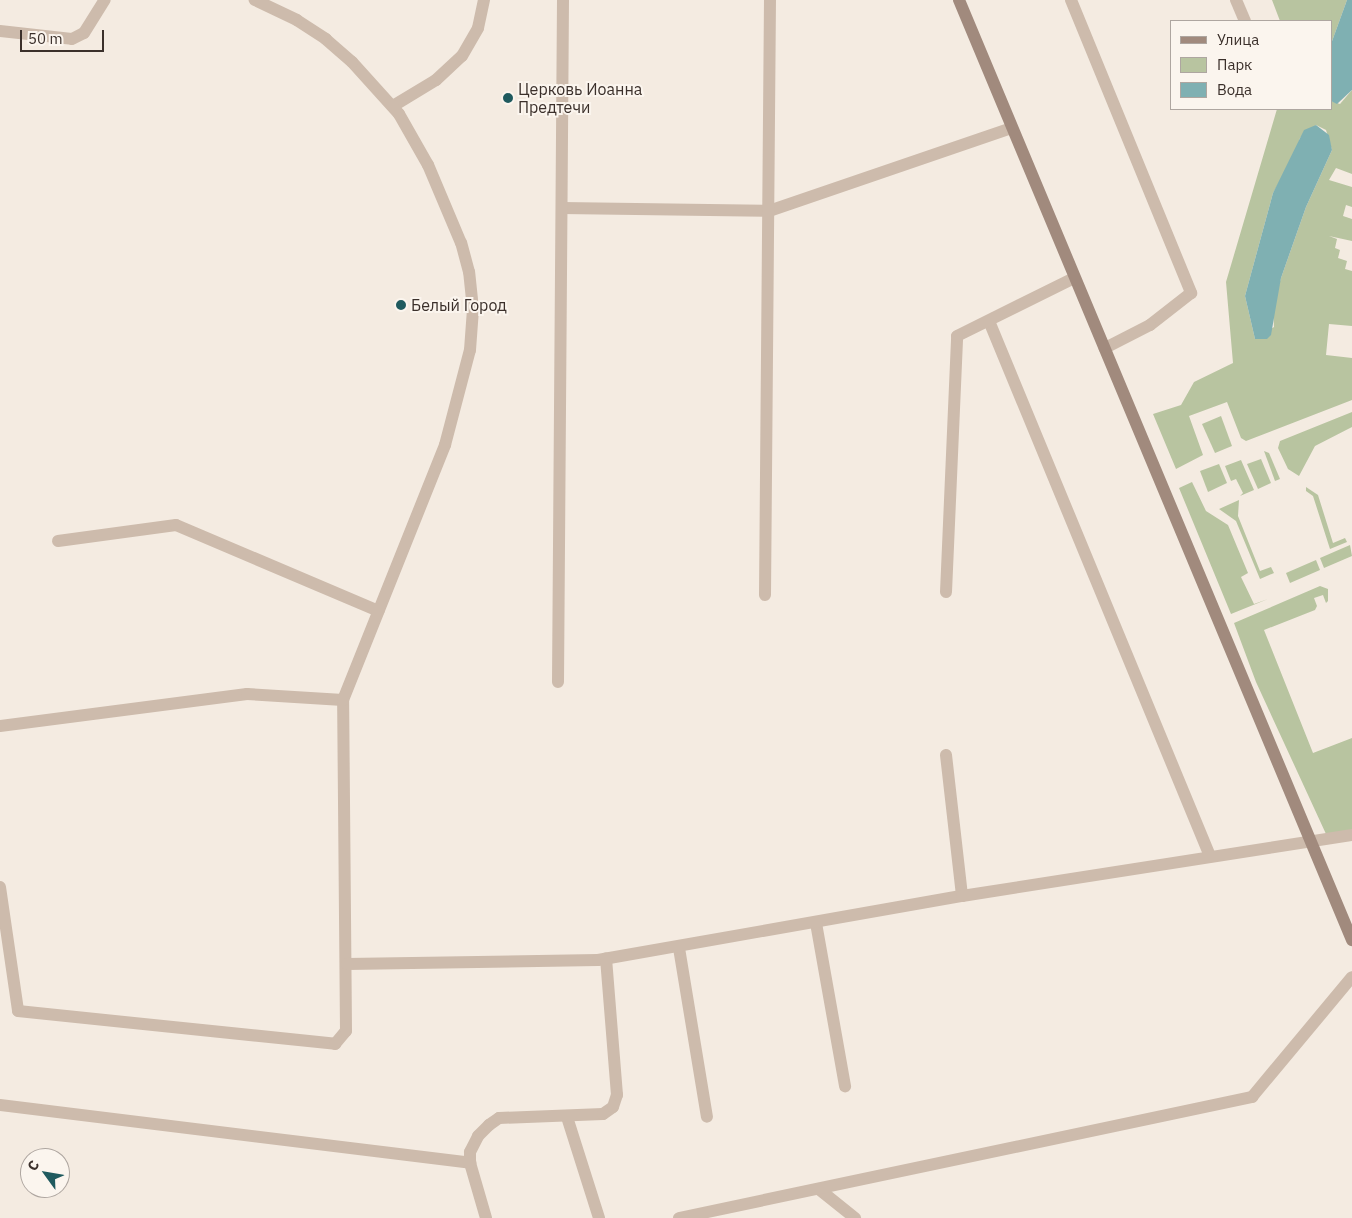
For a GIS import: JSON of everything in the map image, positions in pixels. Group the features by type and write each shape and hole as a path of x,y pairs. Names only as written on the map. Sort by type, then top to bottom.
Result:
{"street":[{"path":"0,31 72,39 84,33 105,0"},
{"path":"0,887 18,1011 335,1044 346,1032 347,964 343,700 445,445 470,350 473,309 469,272 446,205 417,144 393,106 352,62 326,39 297,20 255,0"},
{"path":"393,106 436,80 462,56 478,28 484,0"},
{"path":"558,682 563,0"},
{"path":"765,595 770,0"},
{"path":"959,0 1310,844 1352,940"},
{"path":"1071,0 1191,293 1150,325 1105,348"},
{"path":"1236,0 1244,20"},
{"path":"562,208 769,211 1011,128"},
{"path":"946,592 956,336 990,321 1074,278"},
{"path":"990,321 1210,856"},
{"path":"58,541 176,525 379,611"},
{"path":"0,726 247,694 343,700"},
{"path":"946,756 962,896"},
{"path":"347,964 606,958 679,948 962,896 1210,856 1310,844 1352,835"},
{"path":"816,923 845,1086"},
{"path":"679,948 707,1117"},
{"path":"486,1218 470,1163 470,1152 478,1136 499,1118 567,1117 603,1114 612,1107 617,1095 606,958"},
{"path":"679,1218 820,1190 1252,1097 1352,977"},
{"path":"0,1105 470,1163"},
{"path":"567,1117 600,1218"},
{"path":"820,1190 855,1218"}],"green space":[{"path":"1272,0 1347,0 1332,41 1332,20 1280,20"},
{"path":"1352,90 1352,174 1336,168 1329,180 1352,187 1352,207 1346,205 1343,216 1352,219 1352,241 1329,236 1337,239 1335,248 1340,250 1338,258 1347,261 1345,269 1352,271 1352,326 1329,324 1326,355 1352,358 1352,400 1246,441 1241,438 1227,402 1189,416 1203,455 1176,469 1153,414 1181,405 1194,382 1233,363 1226,282 1277,110 1332,110 1332,101 1340,104","holes":["1316,125 1326,130 1332,150 1306,207 1281,278 1273,306 1274,327 1255,339 1245,296 1273,193 1295,154 1300,138"]},
{"path":"1352,412 1352,427 1315,446 1299,476 1288,469 1278,448 1280,441"},
{"path":"1221,416 1232,446 1215,453 1202,424"},
{"path":"1264,451 1269,453 1280,479 1275,481"},
{"path":"1261,459 1271,483 1258,489 1247,464"},
{"path":"1241,460 1254,490 1240,496 1243,493 1236,479 1231,481 1225,466"},
{"path":"1219,464 1227,483 1208,492 1200,471"},
{"path":"1192,482 1206,511 1228,525 1248,573 1241,577 1254,604 1268,599 1231,614 1179,488"},
{"path":"1306,487 1318,495 1333,543 1345,538 1347,542 1330,549 1313,496 1306,491"},
{"path":"1239,500 1238,516 1260,571 1271,567 1274,573 1260,579 1236,521 1219,509"},
{"path":"1350,545 1352,556 1324,568 1320,558"},
{"path":"1316,560 1320,570 1290,583 1286,573"},
{"path":"1320,586 1328,589 1328,601 1326,603 1323,595 1314,598 1317,606 1315,610 1264,630 1313,753 1352,738 1352,830 1326,834 1256,682 1234,623"}],"water":[{"path":"1347,0 1352,0 1352,90 1337,104 1332,102 1332,41"},
{"path":"1316,125 1329,135 1332,150 1306,207 1281,278 1271,335 1267,339 1255,339 1245,296 1273,193 1304,130"}],"place":[{"name":"Церковь Иоанна Предтечи","path":"508,98"},
{"name":"Белый Город","path":"401,305"}]}
